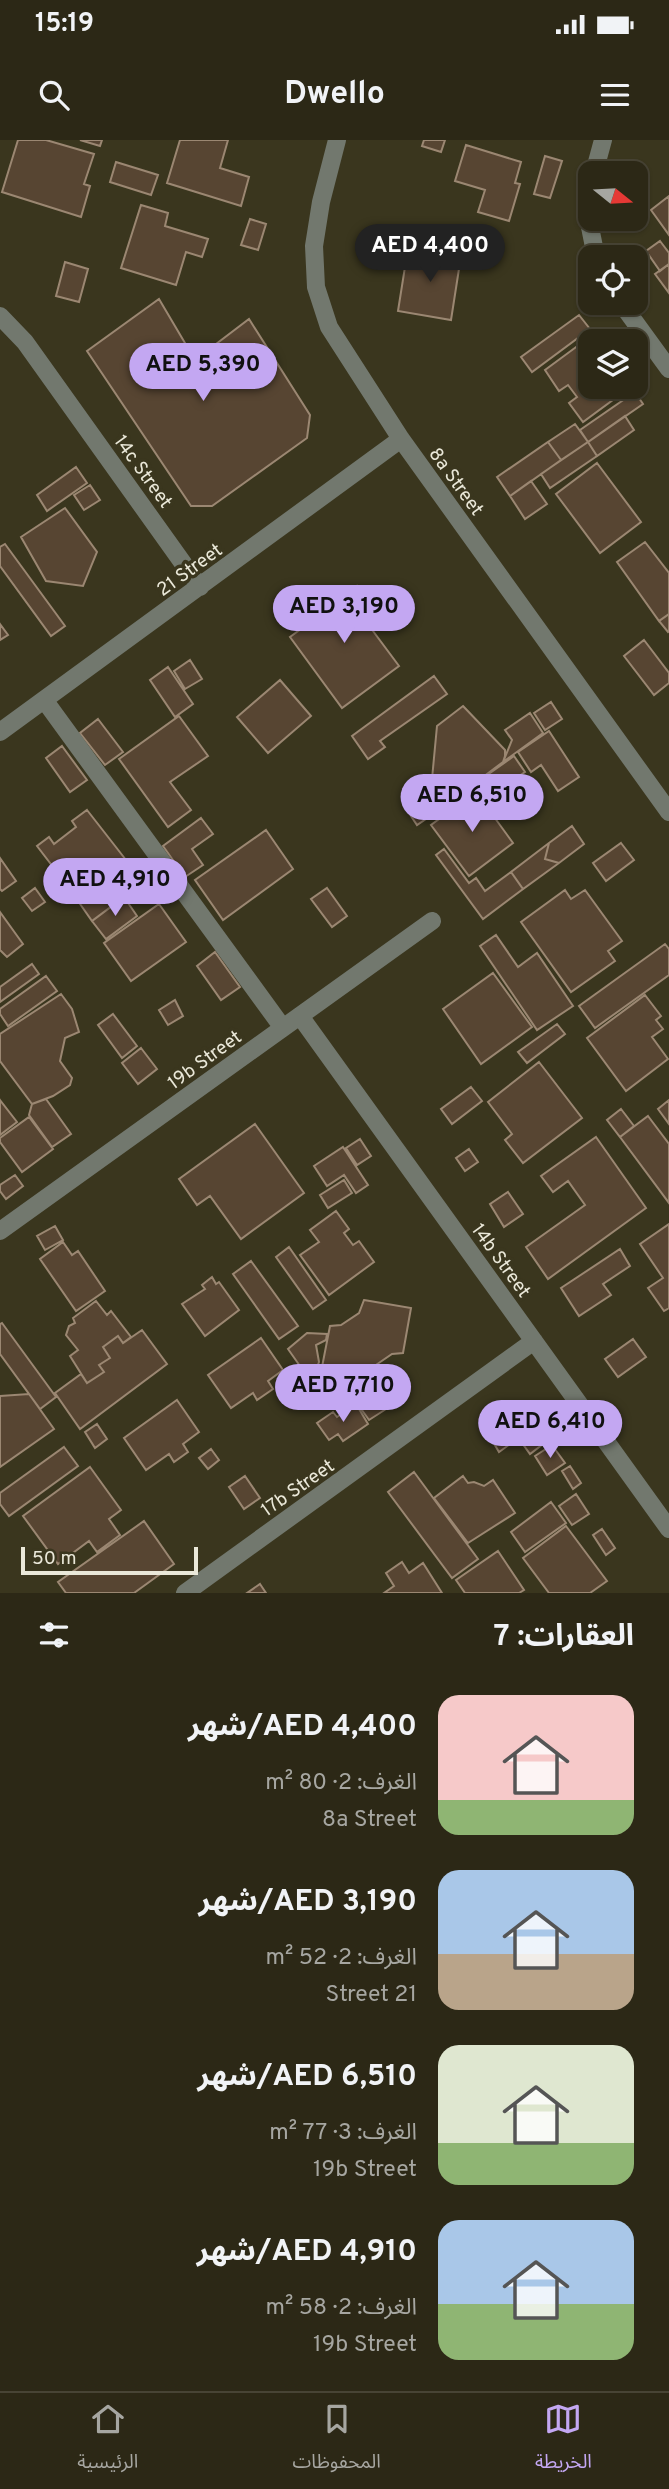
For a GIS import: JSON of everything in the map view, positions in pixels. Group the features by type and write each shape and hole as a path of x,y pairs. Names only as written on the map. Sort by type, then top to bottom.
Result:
{"street":[{"name":"8a Street","path":"337,140 317,225 314,267 316,287 329,327 401,439 669,811"},
{"path":"597,161 603,140"},
{"path":"630,315 669,369"},
{"name":"14c Street","path":"0,316 26,342 200,587"},
{"name":"21 Street","path":"0,732 401,439"},
{"path":"45,701 283,1028"},
{"name":"19b Street","path":"0,1231 432,921"},
{"name":"14b Street","path":"300,1016 669,1529"},
{"name":"17b Street","path":"185,1593 534,1340"}],"building":[{"path":"18,140 46,140 94,154 84,184 90,186 81,217 2,192"},
{"path":"80,140 102,140 100,146"},
{"path":"180,140 228,140 220,168 249,177 241,206 167,183"},
{"path":"424,140 445,140 441,152 422,146"},
{"path":"466,145 521,162 515,183 520,184 509,221 478,212 485,190 455,181"},
{"path":"545,156 562,161 550,198 534,194"},
{"path":"116,162 158,175 151,195 110,182"},
{"path":"669,196 669,235 651,210"},
{"path":"141,205 168,213 165,226 208,239 202,257 186,252 176,285 121,268"},
{"path":"250,219 266,224 258,250 241,245"},
{"path":"660,241 669,253 669,264 660,271 648,250"},
{"path":"408,248 461,256 451,320 398,311"},
{"path":"65,262 88,269 79,302 56,296"},
{"path":"669,264 669,293 655,274"},
{"path":"159,299 195,360 249,319 310,415 307,438 212,506 191,506 87,351"},
{"path":"579,315 590,329 578,329 578,338 532,372 521,357"},
{"path":"578,346 578,399 614,399 583,422 569,403 577,397 568,385 559,391 545,370"},
{"path":"625,399 640,399 643,404 588,442 580,430"},
{"path":"625,416 634,430 597,456 588,442"},
{"path":"575,424 588,442 561,460 548,442"},
{"path":"548,442 561,460 510,496 497,477"},
{"path":"588,442 597,456 550,488 541,474"},
{"path":"597,463 641,522 600,553 556,494"},
{"path":"76,467 87,483 47,511 37,495"},
{"path":"531,481 547,504 525,519 510,496"},
{"path":"90,485 100,500 84,510 74,495"},
{"path":"65,508 97,552 83,586 46,581 21,537"},
{"path":"645,542 669,573 669,614 659,621 617,562"},
{"path":"5,544 65,626 51,636 0,566 0,547"},
{"path":"357,586 384,623 373,631 399,666 342,708 290,637 305,626 292,609 311,595 322,612"},
{"path":"669,614 669,631 668,632 659,621"},
{"path":"0,624 8,635 0,640"},
{"path":"644,640 669,673 669,683 654,695 624,656"},
{"path":"190,660 202,679 185,689 174,671"},
{"path":"168,667 193,704 175,717 150,680"},
{"path":"434,676 447,694 380,741 385,747 368,759 352,736"},
{"path":"280,680 311,716 268,753 237,717"},
{"path":"551,702 562,719 545,730 534,713"},
{"path":"463,706 505,750 505,756 503,762 447,804 432,779 437,726"},
{"path":"530,713 543,733 503,762 512,740 505,730"},
{"path":"179,716 208,756 170,782 191,810 168,827 119,759"},
{"path":"98,719 123,752 105,765 80,733"},
{"path":"549,731 579,777 558,791 541,765 531,772 518,752"},
{"path":"62,746 87,780 70,792 46,758"},
{"path":"514,756 525,772 494,793 483,778"},
{"path":"476,792 513,843 469,876 431,825"},
{"path":"437,794 445,806 417,825 409,813"},
{"path":"87,810 126,860 77,898 37,846 49,837 54,844 76,827 72,821"},
{"path":"201,818 213,834 192,849 203,865 185,877 163,846"},
{"path":"572,826 584,844 559,863 545,859 549,843"},
{"path":"266,830 293,869 223,920 195,880"},
{"path":"549,843 545,859 559,863 523,889 511,872"},
{"path":"621,843 634,860 606,881 593,863"},
{"path":"444,849 469,883 476,878 485,891 511,872 523,889 483,919 436,855"},
{"path":"0,858 16,881 2,891 0,889"},
{"path":"109,878 124,897 92,921 78,901"},
{"path":"35,888 45,902 32,911 22,898"},
{"path":"327,888 347,916 332,927 311,899"},
{"path":"565,890 571,899 585,890 622,941 608,951 615,961 571,992 521,922"},
{"path":"124,897 137,916 106,939 92,921"},
{"path":"159,904 186,942 131,981 104,943"},
{"path":"0,912 23,944 7,957 0,950"},
{"path":"496,935 518,967 537,953 573,1006 537,1030 480,946"},
{"path":"665,944 669,949 669,975 595,1028 579,1006"},
{"path":"215,952 240,987 221,1000 197,966"},
{"path":"32,964 39,974 0,1002 0,987"},
{"path":"493,973 532,1027 481,1064 443,1009"},
{"path":"46,976 57,991 8,1026 0,1014 0,1009"},
{"path":"61,994 72,1009 79,1032 65,1038 60,1061 72,1078 70,1085 53,1096 32,1104 0,1061 0,1034"},
{"path":"645,995 661,1016 656,1020 663,1029 652,1037 668,1059 626,1091 587,1038"},
{"path":"175,1000 183,1016 168,1025 159,1010"},
{"path":"113,1014 137,1046 122,1058 98,1025"},
{"path":"557,1024 565,1034 527,1063 518,1052"},
{"path":"141,1048 157,1069 138,1084 122,1063"},
{"path":"539,1062 582,1118 523,1163 505,1140 512,1134 488,1102"},
{"path":"471,1087 482,1101 452,1124 441,1109"},
{"path":"46,1099 71,1134 52,1147 29,1115 32,1104"},
{"path":"0,1100 17,1122 0,1135"},
{"path":"669,1100 669,1124 658,1109"},
{"path":"621,1109 634,1126 620,1137 607,1120"},
{"path":"648,1116 669,1144 669,1203 620,1137"},
{"path":"29,1117 53,1149 22,1172 0,1142 0,1138"},
{"path":"255,1124 304,1193 241,1239 210,1196 197,1205 179,1179"},
{"path":"596,1137 646,1208 548,1279 526,1247 585,1205 568,1181 553,1192 541,1176"},
{"path":"360,1139 371,1156 357,1165 346,1148"},
{"path":"343,1147 368,1185 356,1193 344,1175 327,1186 314,1166"},
{"path":"469,1149 478,1162 465,1171 456,1158"},
{"path":"15,1175 23,1186 6,1199 0,1191 0,1185"},
{"path":"344,1180 352,1193 328,1208 320,1195"},
{"path":"508,1192 523,1214 504,1227 490,1204"},
{"path":"336,1211 349,1229 344,1233 353,1245 359,1241 374,1262 329,1295 300,1255 319,1242 310,1230"},
{"path":"669,1224 669,1308 664,1311 648,1288 663,1278 640,1244"},
{"path":"55,1226 63,1240 45,1250 37,1236"},
{"path":"63,1242 72,1255 78,1251 105,1291 76,1311 40,1259"},
{"path":"289,1247 326,1300 313,1309 276,1257"},
{"path":"620,1249 630,1266 603,1284 611,1295 579,1316 561,1288"},
{"path":"251,1261 298,1326 279,1339 233,1274"},
{"path":"212,1277 216,1284 219,1282 239,1310 205,1336 182,1304 205,1289 202,1285"},
{"path":"364,1300 411,1308 403,1353 392,1354 370,1369 368,1379 322,1367 330,1326 341,1325 359,1313"},
{"path":"96,1301 107,1315 111,1311 131,1337 123,1343 118,1336 103,1347 110,1358 99,1365 104,1372 87,1383 70,1356 78,1350 66,1335 69,1326 75,1323 73,1318"},
{"path":"2,1323 56,1397 40,1409 0,1354"},
{"path":"142,1330 167,1364 80,1429 55,1393 81,1374 87,1383 104,1372 99,1365 110,1358 103,1347 118,1336 123,1343"},
{"path":"307,1333 327,1334 326,1340 316,1345 319,1362 316,1370 307,1376 288,1349"},
{"path":"261,1338 283,1370 268,1381 273,1389 257,1400 253,1393 231,1408 208,1375"},
{"path":"633,1339 646,1357 618,1377 605,1359"},
{"path":"374,1391 386,1409 369,1420 357,1403"},
{"path":"29,1394 54,1429 0,1467 0,1396"},
{"path":"177,1400 199,1432 183,1444 188,1452 174,1462 169,1454 146,1470 124,1438"},
{"path":"356,1404 368,1424 343,1441 338,1434 329,1440 317,1423 333,1412 337,1417"},
{"path":"502,1415 532,1422 547,1441 530,1454 522,1443 513,1442 499,1452 483,1425"},
{"path":"97,1424 107,1439 95,1448 85,1432"},
{"path":"552,1445 565,1463 547,1475 535,1456"},
{"path":"64,1447 78,1466 9,1516 0,1504 0,1493"},
{"path":"211,1449 219,1460 208,1469 199,1458"},
{"path":"570,1466 581,1483 573,1489 562,1471"},
{"path":"90,1467 121,1510 109,1519 120,1535 97,1552 89,1541 58,1564 23,1516"},
{"path":"414,1472 478,1559 452,1578 388,1492"},
{"path":"245,1476 260,1498 244,1509 229,1487"},
{"path":"463,1476 468,1483 484,1486 493,1480 515,1513 468,1543 434,1498"},
{"path":"576,1494 589,1514 572,1525 559,1506"},
{"path":"551,1502 566,1523 525,1552 511,1532"},
{"path":"144,1521 174,1564 134,1593 66,1593 58,1582"},
{"path":"566,1526 607,1581 590,1593 549,1593 523,1558"},
{"path":"602,1529 615,1548 606,1555 593,1535"},
{"path":"498,1551 524,1590 519,1593 465,1593 456,1580"},
{"path":"402,1562 409,1573 423,1563 442,1593 384,1593 394,1586 386,1573"},
{"path":"260,1584 266,1593 247,1593"}]}
